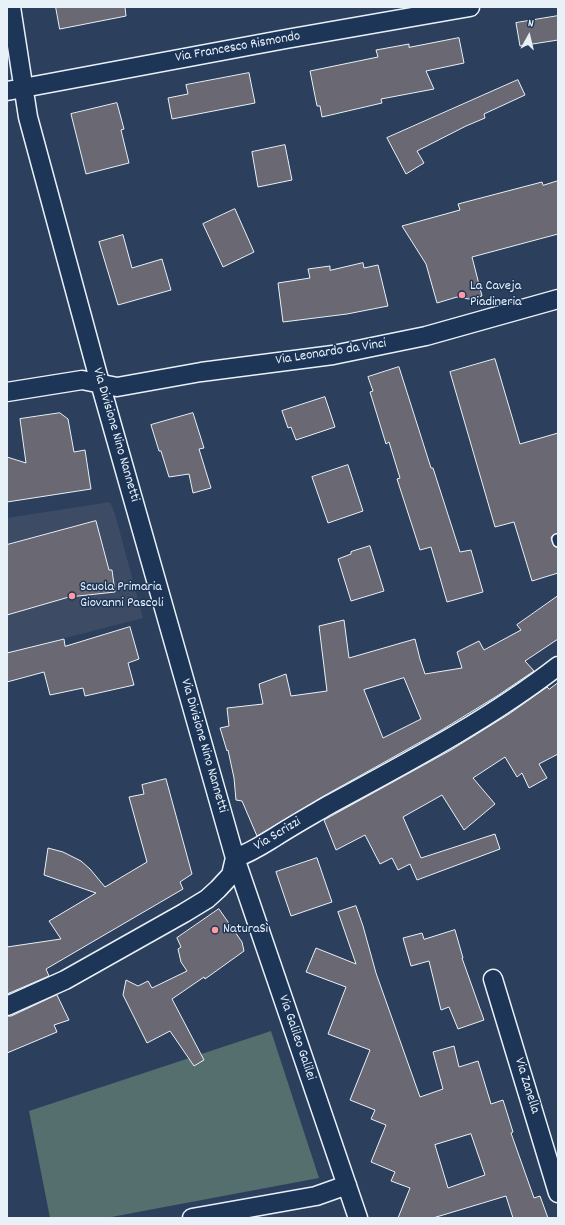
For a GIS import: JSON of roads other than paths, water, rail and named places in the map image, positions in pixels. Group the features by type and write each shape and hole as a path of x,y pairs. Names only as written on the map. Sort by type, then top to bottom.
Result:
{"street":[{"name":"Via Divisione Nino Nannetti","path":"11,7 15,90 28,117 100,383 235,858"},
{"name":"Via Francesco Rismondo","path":"15,90 470,7"},
{"name":"Via Leonardo da Vinci","path":"7,392 82,380 117,387 201,372 333,355 426,336 558,299"},
{"name":"Via Scrizzi","path":"235,858 250,853 318,812 459,733 544,677 558,666"},
{"path":"7,1006 65,980 184,913 218,889 231,875 235,858"},
{"name":"Via Galileo Galilei","path":"235,858 358,1218"},
{"name":"Via Zanella","path":"493,979 558,1193"},
{"path":"192,1218 316,1196 346,1185"}],"place":[{"name":"La Caveja Piadineria","path":"462,295"},
{"name":"Scuola Primaria Giovanni Pascoli","path":"72,596"},
{"name":"NaturaSì","path":"215,930"}]}
